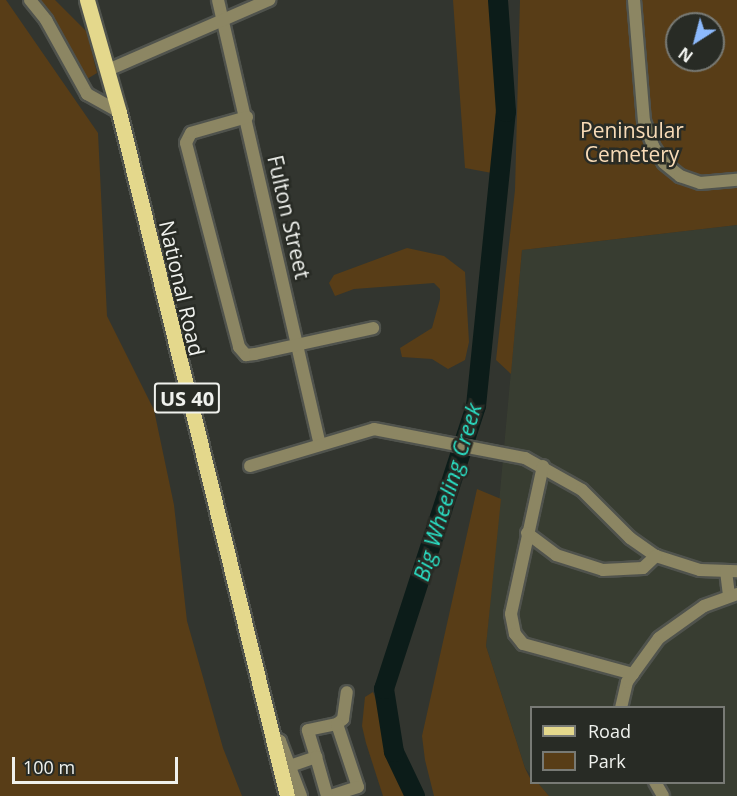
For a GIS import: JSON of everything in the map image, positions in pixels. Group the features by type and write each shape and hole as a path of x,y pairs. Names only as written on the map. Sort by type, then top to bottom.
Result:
{"main road":[{"name":"National Road","path":"87,0 119,112 269,735 287,796"}],"street":[{"path":"30,0 46,20 87,94 119,112"},
{"name":"Fulton Street","path":"218,0 247,117 320,444"},
{"path":"108,70 269,0"},
{"path":"634,0 644,121 653,146 664,163 680,176 700,183 737,180"},
{"path":"247,117 191,133 186,143 239,346 246,354 255,354 373,328"},
{"path":"250,466 374,429 495,452 543,466 582,490 630,538 656,556 690,568 732,571 733,595 704,606 659,639 633,674 622,706"},
{"path":"543,466 511,614 520,642 633,674"},
{"path":"527,533 556,555 603,570 643,568 656,556"},
{"path":"337,724 358,787 329,796 308,730 337,724 343,719 347,692"},
{"path":"269,735 280,741 302,796"},
{"path":"290,766 316,757"}],"shaded area":[{"path":"737,225 737,796 549,796 539,784 725,784 725,706 530,706 530,774 525,768 486,646 522,250"}],"green space":[{"path":"0,0 6,0 98,133 107,316 154,410 174,505 187,621 223,748 242,796 0,796"},
{"path":"38,0 55,0 87,32 97,73 87,79"},
{"path":"453,0 490,0 498,85 492,173 465,168"},
{"name":"Peninsular Cemetery","path":"520,0 737,0 737,225 522,250 511,374 496,360 515,190"},
{"path":"407,248 444,256 465,272 469,342 465,360 448,369 432,359 402,357 400,348 432,328 440,299 440,289 434,283 354,289 335,296 329,283 334,275"},
{"path":"477,489 501,499 486,646 530,778 530,784 539,784 549,796 434,796 422,736"},
{"path":"373,692 387,729 404,796 383,796 366,743 362,726 365,697"}],"waterway":[{"name":"Big Wheeling Creek","path":"415,796 394,752 384,689 476,406 506,112 498,0"}]}
